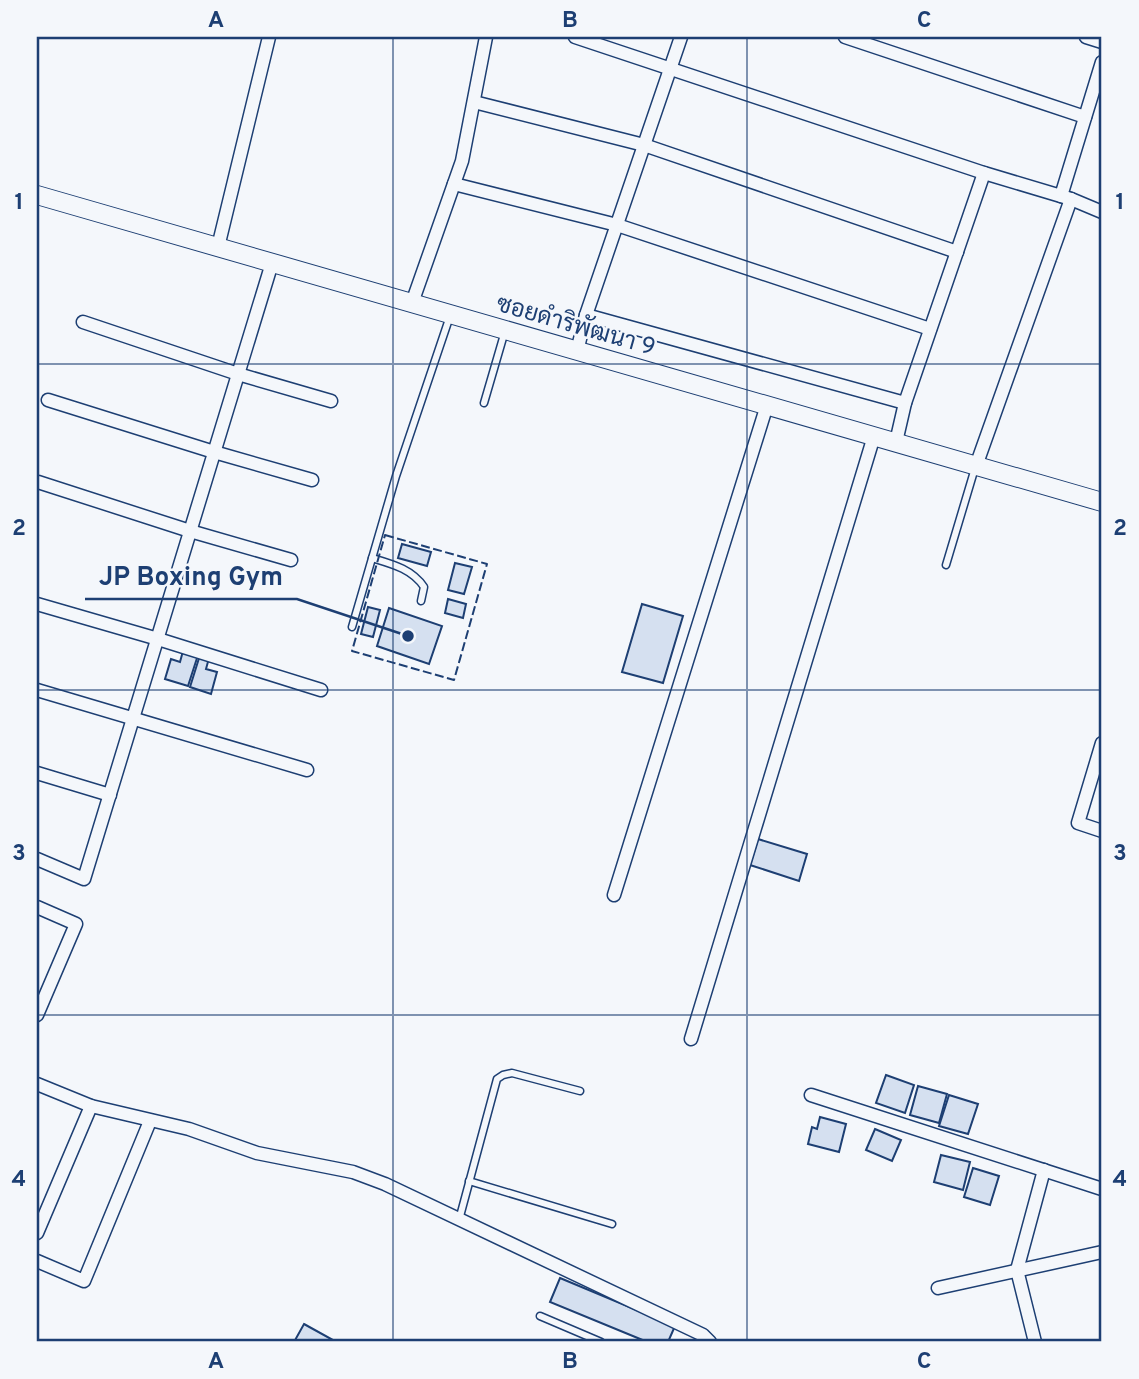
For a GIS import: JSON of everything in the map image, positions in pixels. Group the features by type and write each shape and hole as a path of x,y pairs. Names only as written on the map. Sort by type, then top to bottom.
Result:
{"street":[{"path":"218,247 269,37"},
{"path":"412,303 462,161 486,37"},
{"path":"575,37 1102,212"},
{"path":"577,351 586,315 681,37"},
{"path":"845,37 1085,117"},
{"path":"1086,37 1102,42"},
{"path":"976,466 1066,198 1085,117 1098,94 1102,62"},
{"path":"474,102 644,145 957,252"},
{"path":"895,442 905,403 984,173"},
{"path":"453,184 617,226 930,329"},
{"name":"ซอยดำริพัฒนา 9","path":"37,195 1102,502"},
{"path":"37,859 84,879 272,262"},
{"path":"586,315 905,403"},
{"path":"83,322 238,374 331,401"},
{"path":"48,400 312,480"},
{"path":"614,895 767,405"},
{"path":"691,1039 874,436"},
{"path":"38,482 291,560"},
{"path":"37,604 321,690"},
{"path":"37,690 307,770"},
{"path":"1102,744 1078,823 1102,831"},
{"path":"37,773 110,795"},
{"path":"37,908 76,924 37,1015"},
{"path":"37,1084 91,1105 189,1129 257,1153 353,1172 385,1184 703,1335 710,1342"},
{"path":"811,1095 1102,1189"},
{"path":"37,1234 91,1105"},
{"path":"37,1261 84,1281 150,1121"},
{"path":"1035,1342 1017,1270 1044,1170"},
{"path":"938,1288 1102,1252"}],"lane":[{"path":"352,628 400,464 451,314"},
{"path":"484,403 505,330"},
{"path":"946,565 976,466"},
{"path":"372,558 414,575 424,587 421,601"},
{"path":"459,1220 497,1079 512,1073 580,1091"},
{"path":"469,1181 612,1224"},
{"path":"540,1316 601,1342"}],"building":[{"path":"402,544 431,552 427,566 398,558"},
{"path":"455,563 472,567 464,594 448,590"},
{"path":"448,599 466,604 463,618 445,613"},
{"path":"642,604 683,616 663,683 622,672"},
{"path":"368,607 380,610 373,637 361,634"},
{"path":"389,608 442,626 429,664 377,646"},
{"path":"183,651 198,655 188,686 165,679 171,659 180,662"},
{"path":"200,655 209,658 206,669 217,672 211,694 190,687"},
{"path":"758,839 807,854 799,881 750,865"},
{"path":"886,1075 914,1085 905,1113 876,1103"},
{"path":"918,1086 947,1094 939,1123 910,1115"},
{"path":"949,1095 978,1104 968,1134 939,1126"},
{"path":"820,1117 846,1124 839,1152 808,1144 812,1127 817,1129"},
{"path":"875,1129 901,1140 892,1161 866,1150"},
{"path":"941,1155 970,1162 963,1190 934,1182"},
{"path":"973,1168 999,1176 990,1205 964,1197"},
{"path":"560,1278 675,1326 668,1342 645,1342 550,1302"},
{"path":"304,1324 333,1340 294,1342"}],"fence":[{"path":"385,535 487,564 454,680 352,651 385,535"}],"place":[{"name":"JP Boxing Gym","path":"408,636"}]}
